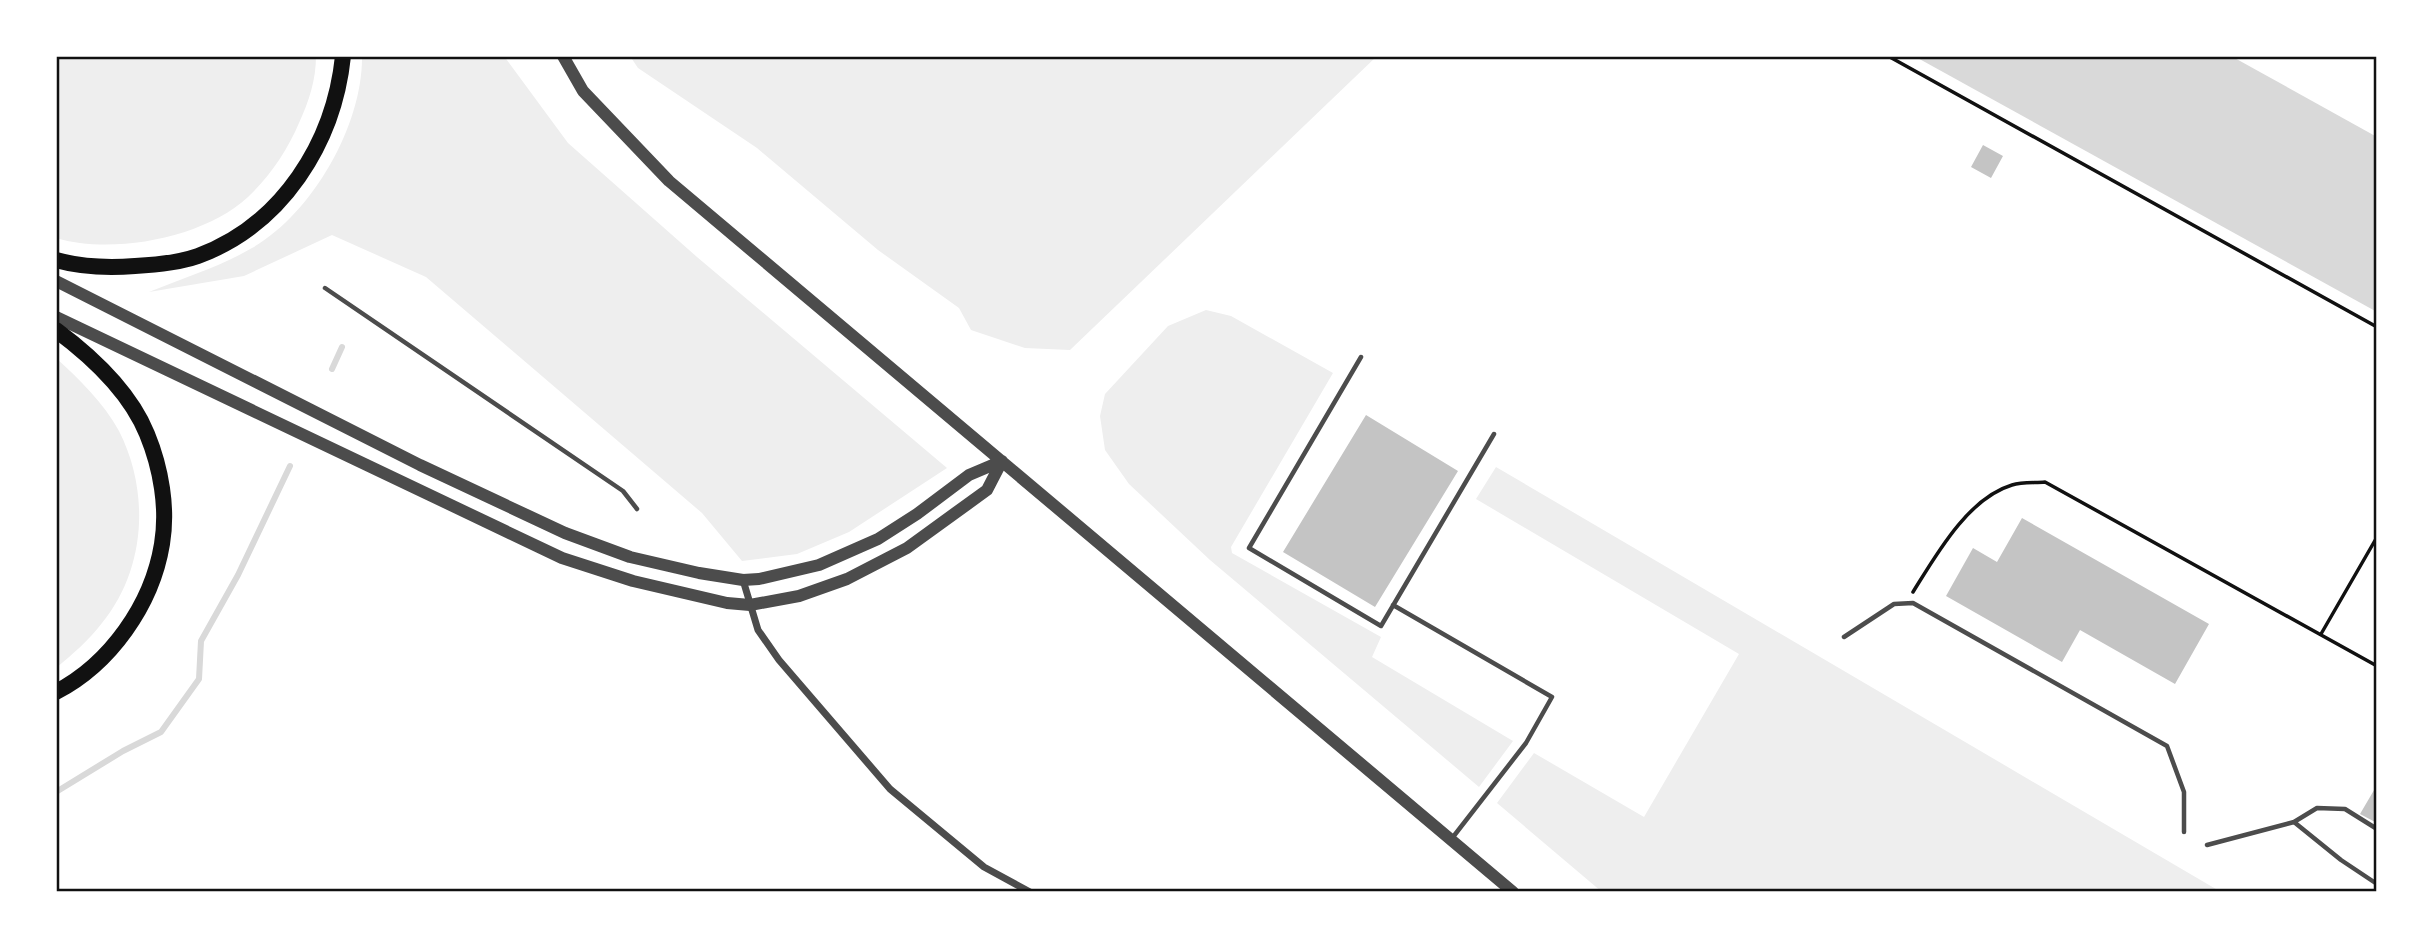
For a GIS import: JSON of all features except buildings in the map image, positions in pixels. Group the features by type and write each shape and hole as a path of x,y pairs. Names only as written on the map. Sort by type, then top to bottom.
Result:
{"highway":[{"path":"56,260 116,267 169,263 196,257 249,230 283,197 313,155 335,102 343,56"},
{"path":"56,330 113,382 146,432 162,490 163,517 162,544 154,572 130,624 92,668 56,692"}],"street":[{"path":"563,56 583,91 669,181 1513,892"},
{"path":"56,281 420,465 565,533 631,557 675,568 743,580 804,570 864,547 918,514 969,475 1002,461"},
{"path":"56,317 562,558 609,575 679,593 750,605 816,592 892,556 987,490 1002,461"},
{"path":"743,580 758,630 779,660 890,789 984,867 1030,892"}],"lane":[{"path":"325,288 623,491 637,509"},
{"path":"1361,357 1249,548 1381,626 1494,434"},
{"path":"1844,637 1894,604 1913,603 2167,746 2184,792 2184,832"},
{"path":"1393,605 1552,697 1526,743 1451,840"},
{"path":"2207,845 2294,822 2317,808 2344,808 2377,829"},
{"path":"2294,822 2341,860 2377,884"}],"path":[{"path":"1888,56 2377,327"},
{"path":"1905,603 1939,550 1978,504 2012,485 2045,482 2377,666"},
{"path":"2321,634 2377,537"}],"shaded area":[{"path":"56,56 316,56 311,90 294,133 271,172 248,197 207,223 183,232 157,239 104,245 56,238"},
{"path":"362,56 504,56 568,143 697,257 947,468 849,532 797,554 742,561 702,513 426,277 332,235 244,276 149,292 240,255 274,233 295,213 330,165 343,138 354,110"},
{"path":"630,56 1377,56 1070,350 1025,348 971,330 959,308 878,250 757,148 638,68"},
{"path":"1914,56 2231,56 2377,137 2377,312"},
{"path":"1206,310 1231,316 1333,373 1231,547 1232,553 1381,637 1372,657 1513,741 1479,787 1210,560 1129,484 1105,450 1100,416 1105,394 1168,326"},
{"path":"56,358 99,401 119,431 136,479 139,530 128,579 117,602 92,635 56,668"},
{"path":"1496,467 2221,892 1602,892 1497,803 1534,753 1644,817 1739,654 1476,499"}],"waterway":[{"path":"332,369 342,347"},
{"path":"56,792 123,751 161,732 199,679 201,641 238,575 290,466"}]}
